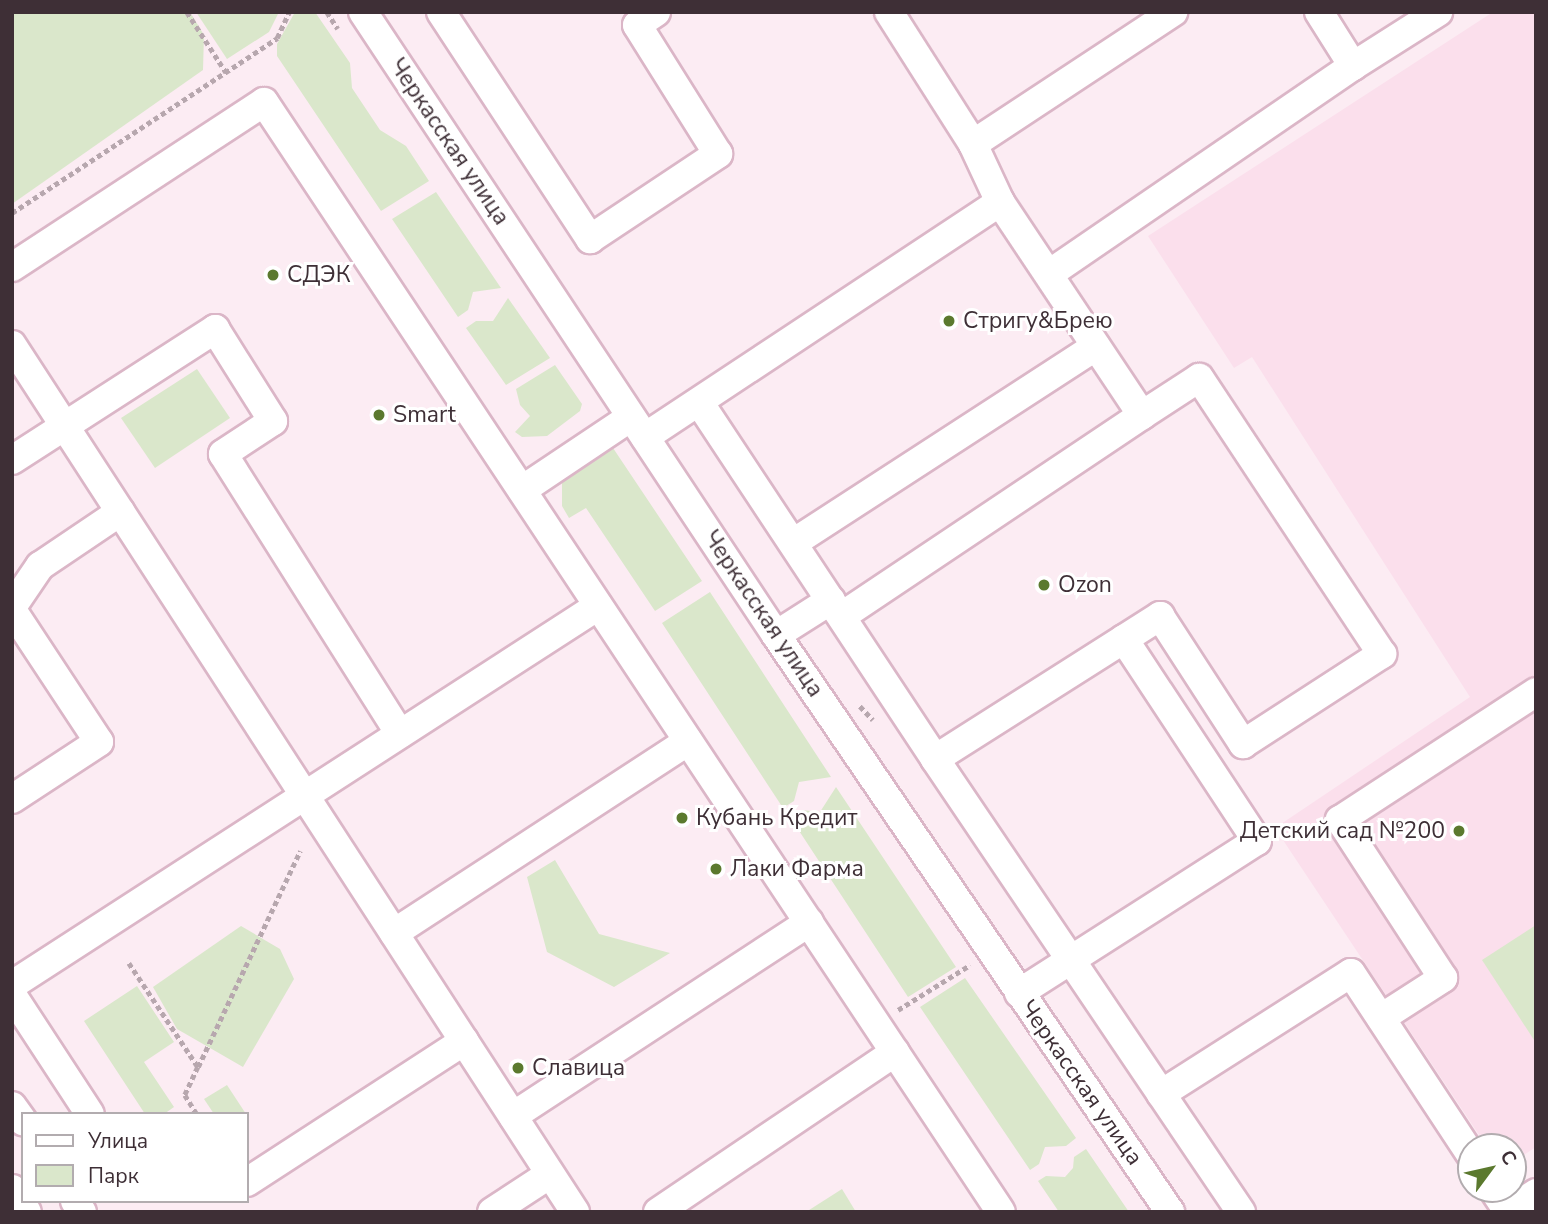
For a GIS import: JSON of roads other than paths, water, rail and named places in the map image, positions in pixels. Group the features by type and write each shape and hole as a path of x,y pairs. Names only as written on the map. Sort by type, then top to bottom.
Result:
{"street":[{"name":"Черкасская улица","path":"363,12 776,635 1170,1212"},
{"path":"441,12 590,239 719,154 637,25 656,12"},
{"path":"889,12 973,145 1000,202 1142,415"},
{"path":"973,145 1173,12"},
{"path":"1319,12 1353,66"},
{"path":"1049,274 1353,66 1438,12"},
{"path":"12,267 264,102 1001,1212"},
{"path":"522,490 638,427 699,402 1000,202"},
{"path":"12,460 215,329 273,421 223,454 400,734"},
{"path":"12,345 575,1212"},
{"path":"793,543 1096,346"},
{"path":"776,635 836,608 1199,378 1382,654 1208,766"},
{"path":"699,402 935,759 1241,1212"},
{"path":"12,799 99,742 12,608 40,566 120,512"},
{"path":"12,985 598,606"},
{"path":"935,759 1160,617 1243,744"},
{"path":"1019,993 1257,841 1124,639"},
{"path":"1381,1018 1443,978 1340,820 1536,692"},
{"path":"394,933 688,741"},
{"path":"513,1116 809,922"},
{"path":"1161,1094 1351,973 1457,1134"},
{"path":"12,995 89,1112"},
{"path":"248,1181 464,1041"},
{"path":"658,1212 895,1052"},
{"path":"492,1212 550,1174"},
{"path":"1508,1212 1536,1194"}],"place":[{"name":"СДЭК","path":"273,275"},
{"name":"Стригу&Брею","path":"949,321"},
{"name":"Smart","path":"379,415"},
{"name":"Ozon","path":"1044,585"},
{"name":"Кубань Кредит","path":"682,818"},
{"name":"Детский сад №200","path":"1459,831"},
{"name":"Лаки Фарма","path":"716,869"},
{"name":"Славица","path":"518,1068"}]}
